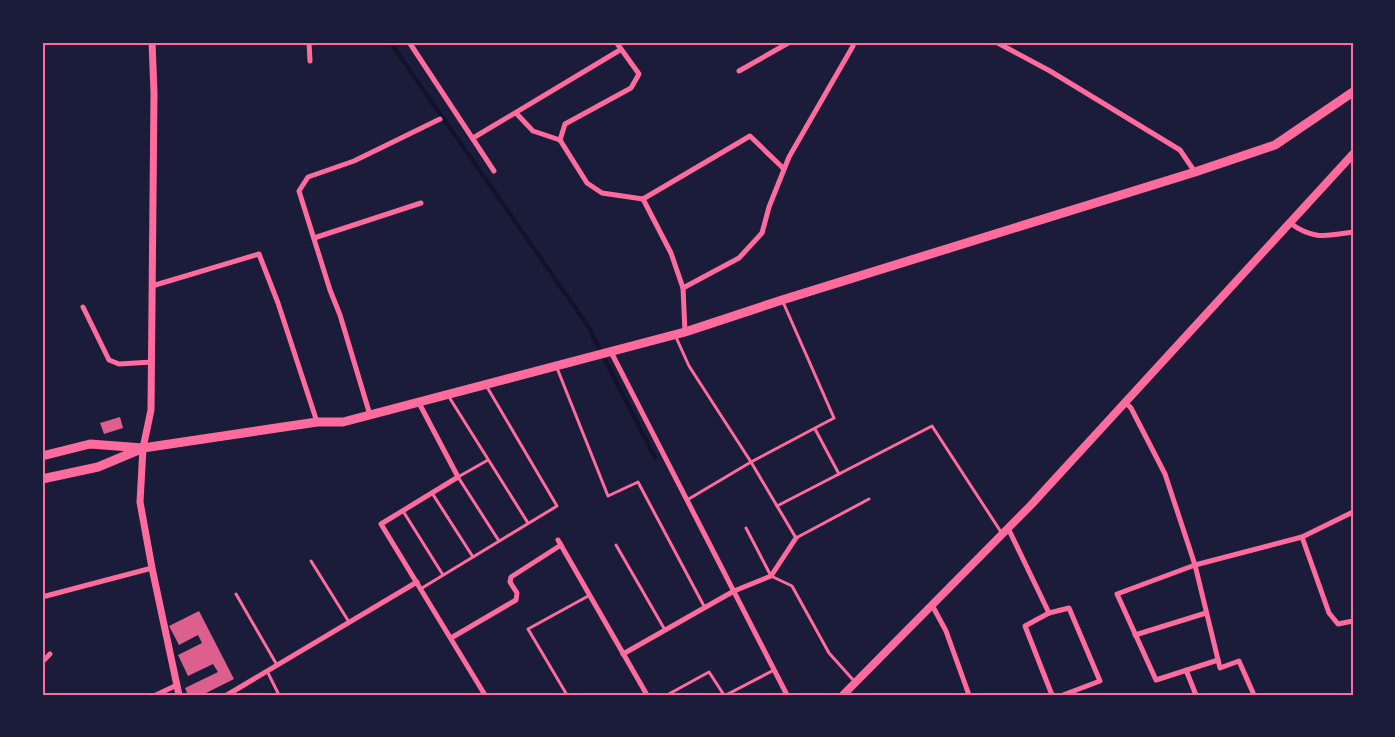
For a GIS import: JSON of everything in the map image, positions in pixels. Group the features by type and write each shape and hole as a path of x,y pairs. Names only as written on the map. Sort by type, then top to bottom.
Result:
{"highway":[{"path":"42,456 90,444 143,448 317,422 343,422 680,334 1275,145 1353,92"},
{"path":"42,479 98,467 143,448"}],"main road":[{"path":"843,695 1005,531 1353,154"}],"street":[{"path":"152,42 154,104 151,410 143,448 140,502 179,695"},
{"path":"309,42 310,61"},
{"path":"410,42 494,171"},
{"path":"560,141 565,124 631,88 639,74 616,42"},
{"path":"740,71 790,42"},
{"path":"683,288 739,258 762,233 769,207 789,157 853,46 853,42"},
{"path":"996,42 1050,71 1180,150 1194,172"},
{"path":"473,138 620,50"},
{"path":"516,113 533,131 560,141 587,183 602,194 643,198 750,136 784,169"},
{"path":"370,415 299,190 308,177 354,161 440,119"},
{"path":"643,198 671,253 683,288 680,334"},
{"path":"314,238 421,203"},
{"path":"1290,223 1302,232 1320,236 1353,232"},
{"path":"152,286 259,254 278,303 317,422"},
{"path":"83,307 109,360 119,364 152,362"},
{"path":"610,352 787,695"},
{"path":"1125,402 1131,408 1165,474 1195,565 1220,668 1239,661 1254,695"},
{"path":"419,403 458,477 381,524 485,695"},
{"path":"1218,660 1156,680 1117,594 1195,565 1302,537 1353,512"},
{"path":"1005,531 1049,613"},
{"path":"1302,537 1329,613 1338,624 1353,621"},
{"path":"623,654 734,591 771,576 796,538"},
{"path":"451,638 516,600 517,593 510,582 511,577 559,542 647,695"},
{"path":"42,597 152,568"},
{"path":"227,695 417,582"},
{"path":"932,605 946,631 969,695"},
{"path":"1052,695 1026,626 1049,613 1069,608 1100,681 1063,695"},
{"path":"1135,634 1206,613"},
{"path":"42,662 50,654"},
{"path":"1186,670 1196,695"},
{"path":"156,695 177,685"}],"lane":[{"path":"687,500 751,462 834,418 782,300"},
{"path":"680,334 689,366 751,462 796,538 869,499"},
{"path":"556,367 608,496 638,482 705,608"},
{"path":"421,589 557,506 486,385"},
{"path":"448,395 528,524"},
{"path":"777,506 932,426 1005,531"},
{"path":"814,429 839,474"},
{"path":"488,459 458,477 499,541"},
{"path":"432,493 473,557"},
{"path":"403,511 443,575"},
{"path":"746,528 771,576 792,586 829,652 855,682"},
{"path":"616,544 665,630"},
{"path":"310,561 350,622"},
{"path":"236,594 277,665"},
{"path":"567,695 528,630 590,595"},
{"path":"667,695 709,672 725,695 774,670"},
{"path":"267,671 279,695"}],"building":[{"path":"120,417 123,428 104,434 100,423"},
{"path":"199,611 234,679 202,695 188,695 185,688 218,672 213,664 188,676 178,655 202,643 198,635 179,645 169,626"}],"waterway":[{"path":"390,42 588,326 655,458"}]}
